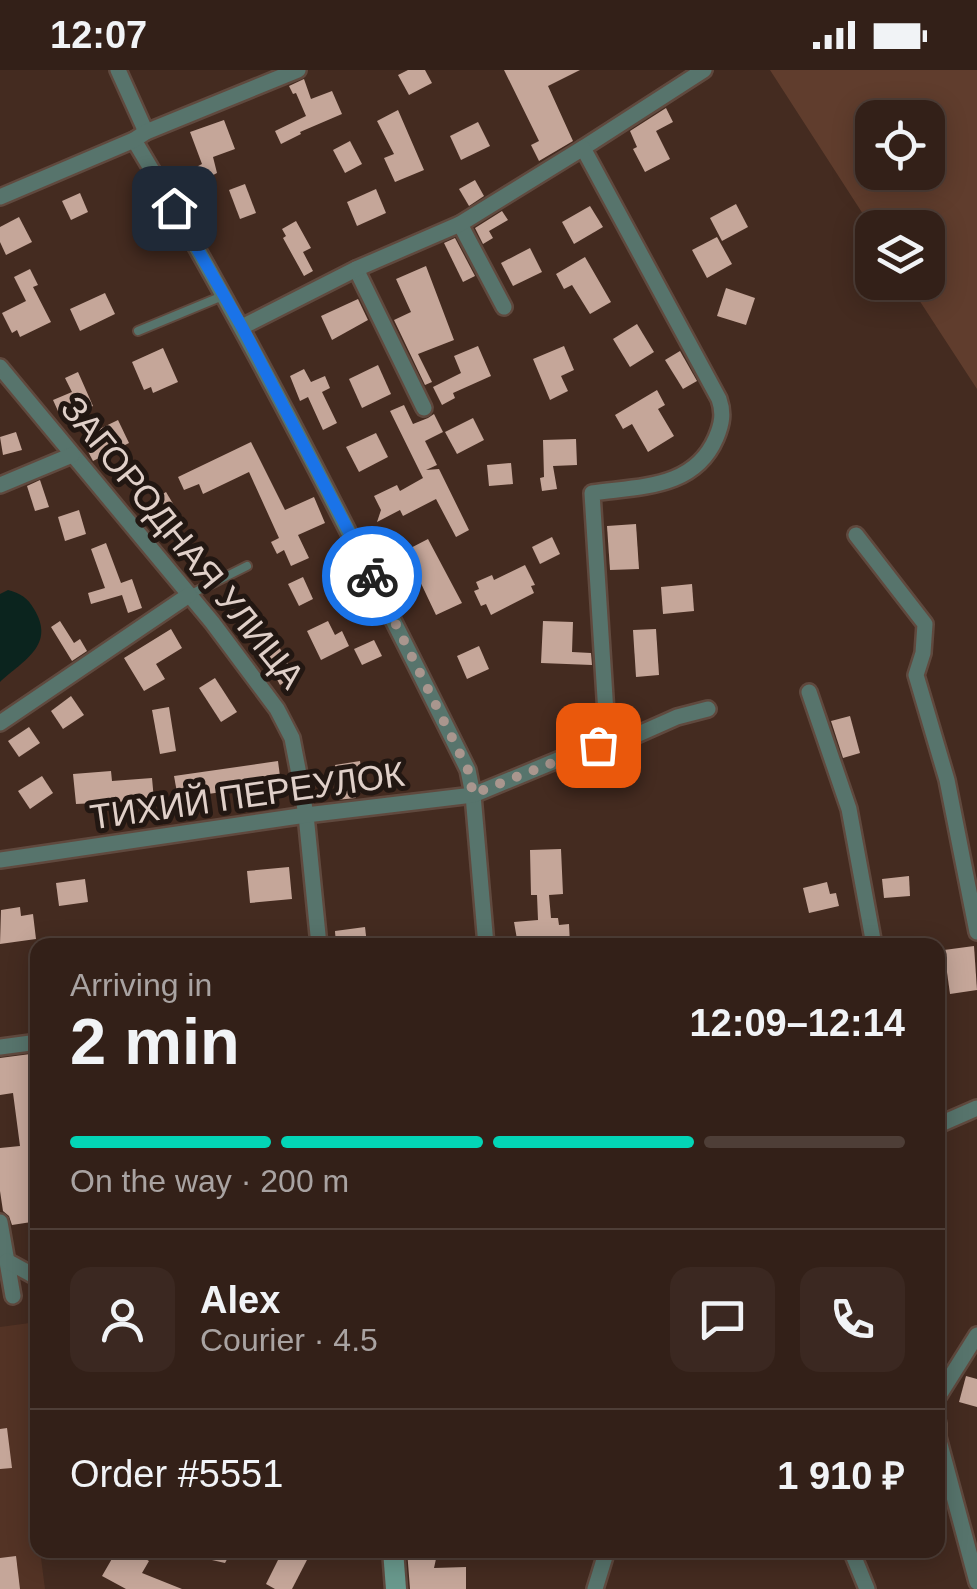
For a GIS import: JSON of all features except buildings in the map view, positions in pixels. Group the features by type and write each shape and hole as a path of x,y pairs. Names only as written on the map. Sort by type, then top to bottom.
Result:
{"street":[{"path":"118,70 140,136 374,580 468,770 485,938"},
{"path":"0,197 298,70"},
{"path":"242,327 356,269 460,224 704,70"},
{"path":"583,148 723,410 715,442 690,473 647,485 592,493 607,729 611,738"},
{"path":"460,224 504,307"},
{"path":"356,269 424,408"},
{"name":"ЗАГОРОДНАЯ УЛИЦА","path":"0,369 212,622 277,709 292,738 306,815 318,938"},
{"path":"0,485 72,455"},
{"path":"856,535 925,624 916,675 947,780 977,932"},
{"path":"0,722 188,595"},
{"path":"810,692 849,810 873,938"},
{"name":"ТИХИЙ ПЕРЕУЛОК","path":"0,860 473,794 611,738 623,741 677,717 708,709"},
{"path":"0,1047 30,1043"},
{"path":"945,1122 977,1108"},
{"path":"0,1222 14,1296"},
{"path":"7,1261 30,1274"},
{"path":"945,1386 977,1335"},
{"path":"945,1463 977,1582"},
{"path":"394,1558 396,1589"},
{"path":"595,1589 605,1558"},
{"path":"854,1558 867,1589"}],"lane":[{"path":"138,331 224,296"},
{"path":"188,595 248,566"}],"shaded area":[{"path":"770,70 977,70 977,389 919,300 945,300 945,210 860,210"},
{"path":"30,1323 30,1558 41,1558 45,1589 0,1589 0,1327"}],"water":[{"path":"8,590 29,602 41,632 34,651 0,682 0,594"}],"way so far":[{"path":"372,576 468,770 473,794 598,745"}],"route":[{"path":"174,208 242,327 372,576"}]}
